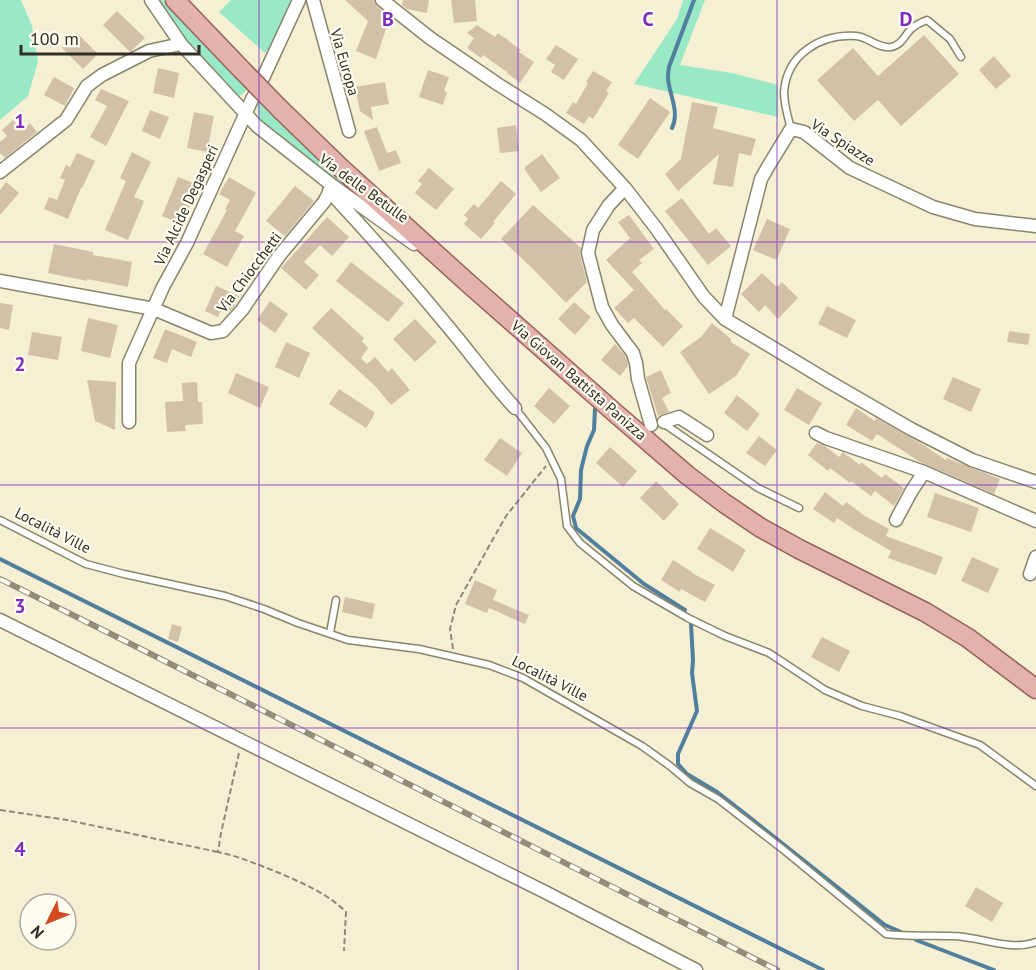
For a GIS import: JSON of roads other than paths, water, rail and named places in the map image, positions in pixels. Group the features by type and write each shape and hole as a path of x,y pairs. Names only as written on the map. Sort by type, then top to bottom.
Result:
{"main road":[{"name":"Via Giovan Battista Panizza","path":"175,0 327,155 468,283 651,427 687,475 761,528 925,612 968,638 1036,689"}],"street":[{"name":"Via delle Betulle","path":"151,0 181,44 245,114 329,193 468,283"},
{"path":"263,78 299,0"},
{"name":"Via Europa","path":"313,0 349,131"},
{"path":"382,0 430,38 581,140 625,188 704,297 725,319 912,429 972,460 1036,482"},
{"path":"0,172 66,120 87,86 102,75 149,51 181,44"},
{"name":"Via Alcide Degasperi","path":"129,422 129,363 187,243 253,97"},
{"name":"Via Spiazze","path":"725,319 761,179 791,129 804,132 850,168 933,207 975,219 1036,226"},
{"path":"625,188 609,205 592,230 588,253 602,307 612,325 633,352 651,427"},
{"path":"329,193 383,249 516,408"},
{"name":"Via Chiocchetti","path":"154,309 212,333 223,331 242,310 279,256 329,193"},
{"path":"0,281 154,309"},
{"name":"Via Giovan Battista Panizza","path":"651,427 679,417 706,435"},
{"path":"816,433 924,472 1036,521"},
{"path":"896,520 924,472"},
{"path":"1030,574 1036,557"},
{"path":"0,620 545,892 696,970"}],"lane":[{"path":"791,129 785,104 786,81 796,59 810,46 831,38 859,36 880,46 889,47 898,45 909,31 927,20 950,39 961,57"},
{"path":"516,408 546,448 561,479 567,526 580,543 633,586 725,636 770,653 825,690 862,706 900,716 980,745 1036,786"},
{"path":"651,427 758,488 799,508"},
{"name":"Località Ville","path":"0,520 86,564 225,596 348,640 419,649 489,665 523,678 642,746 785,851 886,934 906,937 954,936 1006,945 1036,942"},
{"path":"330,633 336,600"}],"waterway":[{"path":"672,128 675,109 668,70 694,0"},
{"path":"595,409 594,430 581,470 580,499 573,516 576,528 644,584 685,610"},
{"path":"0,559 823,970"},
{"path":"691,624 692,673 697,711 678,754 678,764 687,774 717,792 885,925 901,932"},
{"path":"916,940 994,970"}],"railway":[{"path":"0,579 777,970"}]}
